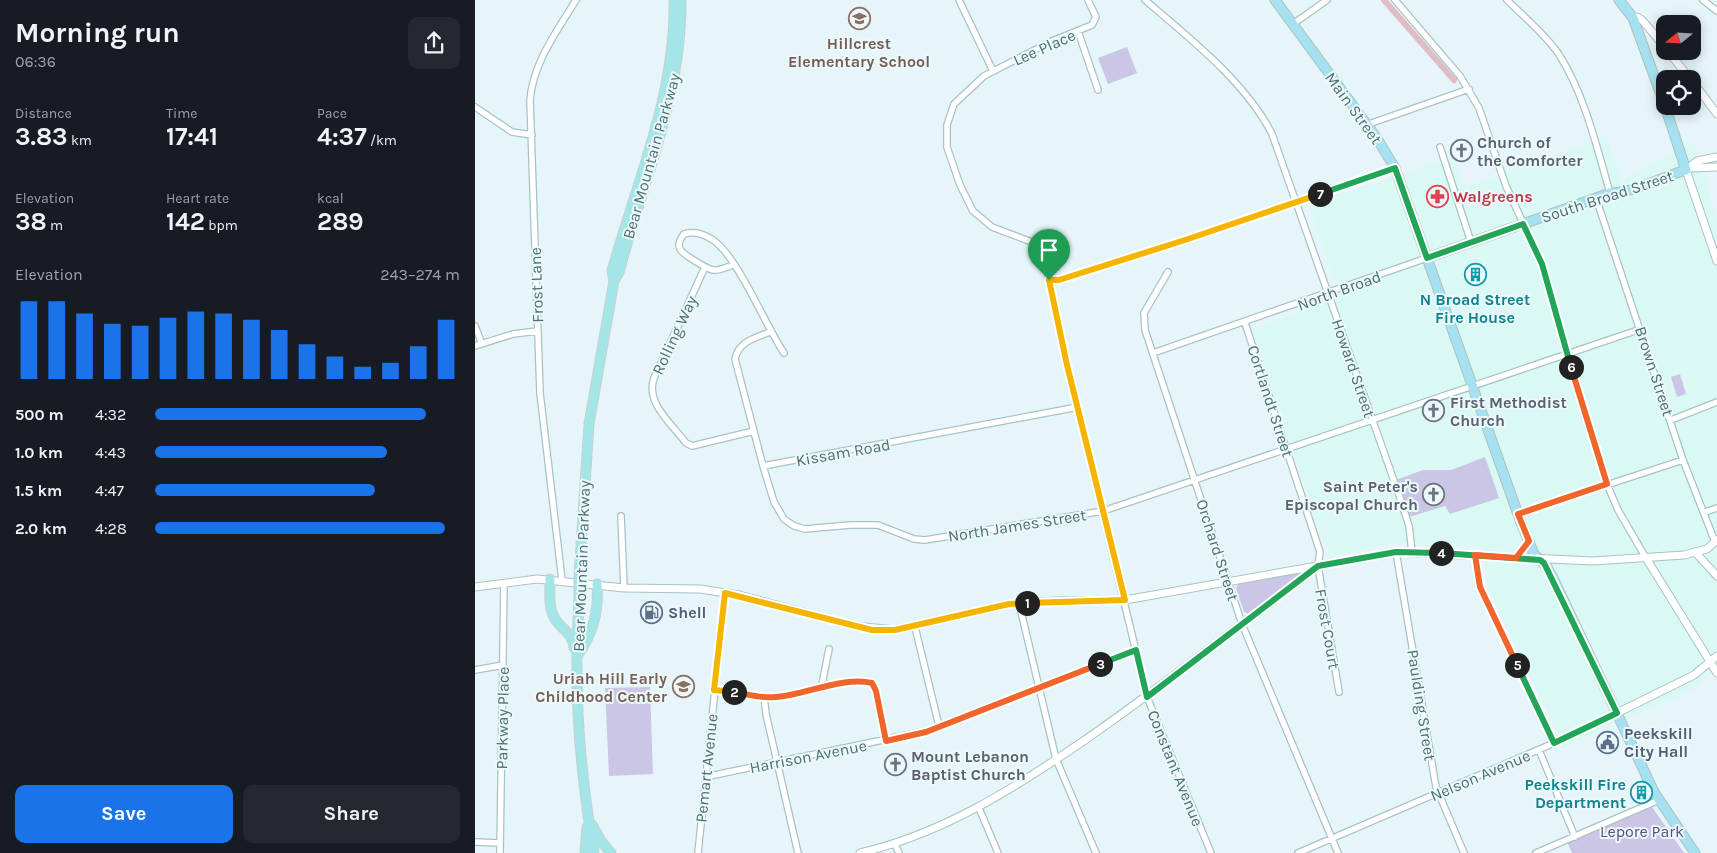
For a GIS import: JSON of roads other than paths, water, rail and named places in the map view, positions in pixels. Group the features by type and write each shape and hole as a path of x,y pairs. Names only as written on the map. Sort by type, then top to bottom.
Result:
{"highway":[{"name":"Bear Mountain Parkway","path":"614,280 612,271 618,248 665,90 672,52 674,0"},
{"name":"Bear Mountain Parkway","path":"594,853 582,750 577,656 579,576 589,424 614,280 619,272 670,98 679,53 681,0"},
{"path":"550,579 551,607 560,625 571,636 577,656"},
{"path":"577,656 586,644 595,622 597,584"},
{"path":"560,625 572,623 579,608"},
{"path":"578,626 588,626 595,622"},
{"path":"585,853 586,830 589,822"},
{"path":"589,822 611,853"}],"main road":[{"name":"Main Street","path":"1275,0 1395,168 1518,514 1534,554 1553,580 1659,800 1692,852"},
{"path":"1619,0 1633,18 1656,81"},
{"path":"1668,115 1689,169"},
{"name":"South Broad Street","path":"1523,224 1609,193 1621,193 1689,169"},
{"name":"North Broad","path":"1427,258 1523,224"}],"street":[{"name":"Frost Lane","path":"562,580 540,393 531,85 540,62 575,0"},
{"path":"959,0 993,71"},
{"name":"Lee Place","path":"993,71 1052,41 1077,32 1094,23 1096,17 1088,0"},
{"name":"Howard Street","path":"1145,0 1194,42 1259,113 1280,153 1409,526 1412,552"},
{"path":"1293,24 1327,0"},
{"path":"1395,0 1469,89 1482,115 1506,186 1542,264 1607,484 1618,510 1717,673"},
{"path":"1507,0 1551,44 1567,68 1593,137 1609,193"},
{"path":"1703,0 1717,11"},
{"path":"1633,18 1637,17 1642,20 1656,36"},
{"path":"1077,32 1098,90"},
{"path":"1675,60 1683,70"},
{"name":"Constant Avenue","path":"993,71 980,79 954,104 947,125 947,147 960,185 973,210 992,227 1037,244 1045,257 1078,407 1147,697 1211,853"},
{"path":"1366,125 1469,89"},
{"path":"1701,93 1717,114"},
{"path":"475,106 512,132 532,135"},
{"path":"1440,147 1471,242"},
{"name":"South Broad Street","path":"1689,169 1697,161 1717,157"},
{"name":"South Broad Street","path":"1689,169 1717,167"},
{"path":"1049,280 1059,280 1176,243 1395,168"},
{"path":"1689,169 1717,261"},
{"name":"Brown Street","path":"1596,198 1683,460 1716,541"},
{"path":"733,265 717,270 705,267 679,248 684,234 697,232 712,239 733,265 770,332 784,353"},
{"name":"North Broad","path":"1153,353 1245,323 1427,258"},
{"name":"Rolling Way","path":"705,267 655,378 652,393 656,404 686,443 692,446 754,431"},
{"name":"Orchard Street","path":"1168,272 1144,313 1145,330 1242,624 1338,853"},
{"name":"Cortlandt Street","path":"1245,323 1320,552 1318,566"},
{"path":"475,326 482,344"},
{"name":"North James Street","path":"763,466 779,513 789,523 805,529 850,525 878,525 914,539 925,540 1103,511 1373,422 1641,329"},
{"path":"475,346 513,334 537,331"},
{"path":"763,466 735,359 739,348 744,343 770,332"},
{"path":"1671,420 1717,402"},
{"name":"Kissam Road","path":"763,466 1078,407"},
{"path":"1518,514 1683,460"},
{"path":"1705,512 1717,508"},
{"path":"621,516 624,588"},
{"path":"1516,558 1529,541"},
{"path":"475,587 550,579 624,588 700,589 725,593 872,630 895,630 1019,603 1125,600 1396,552 1540,560 1646,558 1684,555 1707,549 1716,541"},
{"name":"Paulding Street","path":"1396,552 1438,793 1464,853"},
{"path":"1695,552 1717,576"},
{"path":"1475,555 1480,587 1554,743"},
{"path":"860,853 895,845 979,808 1056,759 1147,697 1318,566"},
{"name":"Frost Court","path":"1318,566 1339,692"},
{"name":"Parkway Place","path":"501,853 504,583"},
{"name":"Pemart Avenue","path":"698,853 725,593"},
{"path":"1019,603 1056,759 1096,853"},
{"path":"915,626 939,726"},
{"path":"821,689 829,649"},
{"name":"Harrison Avenue","path":"705,777 886,741 939,726 1136,650"},
{"name":"Nelson Avenue","path":"1298,853 1554,743 1684,681 1711,663 1717,656"},
{"path":"475,670 503,665"},
{"path":"714,690 775,698 864,682 872,683 876,691 886,741"},
{"path":"764,696 766,714 798,853"},
{"path":"1539,750 1575,837"},
{"path":"1536,853 1659,800"},
{"path":"979,808 998,853"},
{"path":"475,842 500,843"},
{"path":"895,845 899,853"}],"waterway":[{"path":"1384,0 1454,80"}],"place":[{"name":"Hillcrest Elementary School","path":"859,19"},
{"name":"Church of the Comforter","path":"1461,151"},
{"name":"Walgreens","path":"1437,196"},
{"name":"N Broad Street Fire House","path":"1475,275"},
{"name":"First Methodist Church","path":"1434,411"},
{"name":"Saint Peter's Episcopal Church","path":"1434,495"},
{"name":"Shell","path":"652,612"},
{"name":"Uriah Hill Early Childhood Center","path":"683,687"},
{"name":"Peekskill City Hall","path":"1608,742"},
{"name":"Mount Lebanon Baptist Church","path":"895,765"},
{"name":"Peekskill Fire Department","path":"1642,793"}],"park label":[{"name":"Lepore Park","path":"1642,831"}]}
